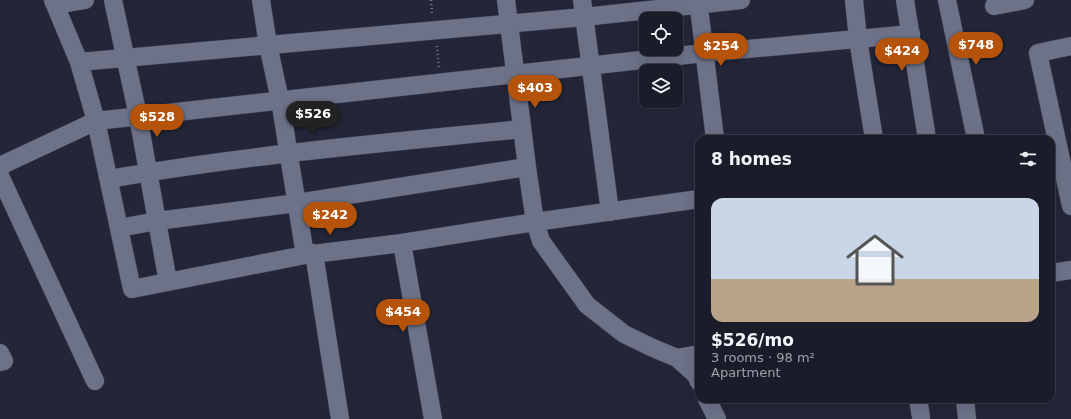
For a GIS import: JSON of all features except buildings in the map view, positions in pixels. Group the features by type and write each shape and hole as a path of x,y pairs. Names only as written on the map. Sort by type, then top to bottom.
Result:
{"street":[{"path":"85,0 54,2 79,62 96,121 132,289 310,254 695,200"},
{"path":"113,0 138,116 168,282"},
{"path":"261,0 268,45 280,100 297,203 310,254 340,419"},
{"path":"506,0 527,167 535,222 540,241 587,304 624,334 677,358 695,374"},
{"path":"79,62 508,23 583,8 741,0"},
{"path":"854,0 858,39 873,135"},
{"path":"905,0 926,135"},
{"path":"947,0 975,135"},
{"path":"994,6 1025,0"},
{"path":"698,3 714,135"},
{"path":"583,8 610,212"},
{"path":"0,166 96,121 704,52 911,34"},
{"path":"1071,46 1038,53 1060,145 1071,206"},
{"path":"109,179 148,172 289,153 522,129"},
{"path":"119,228 157,221 297,203 527,167"},
{"path":"0,176 95,382"},
{"path":"402,242 433,419"},
{"path":"1055,272 1071,270"},
{"path":"0,353 4,361 0,362"},
{"path":"677,358 695,355"},
{"path":"709,403 716,419"},
{"path":"919,403 921,417"},
{"path":"964,403 966,419"}]}
